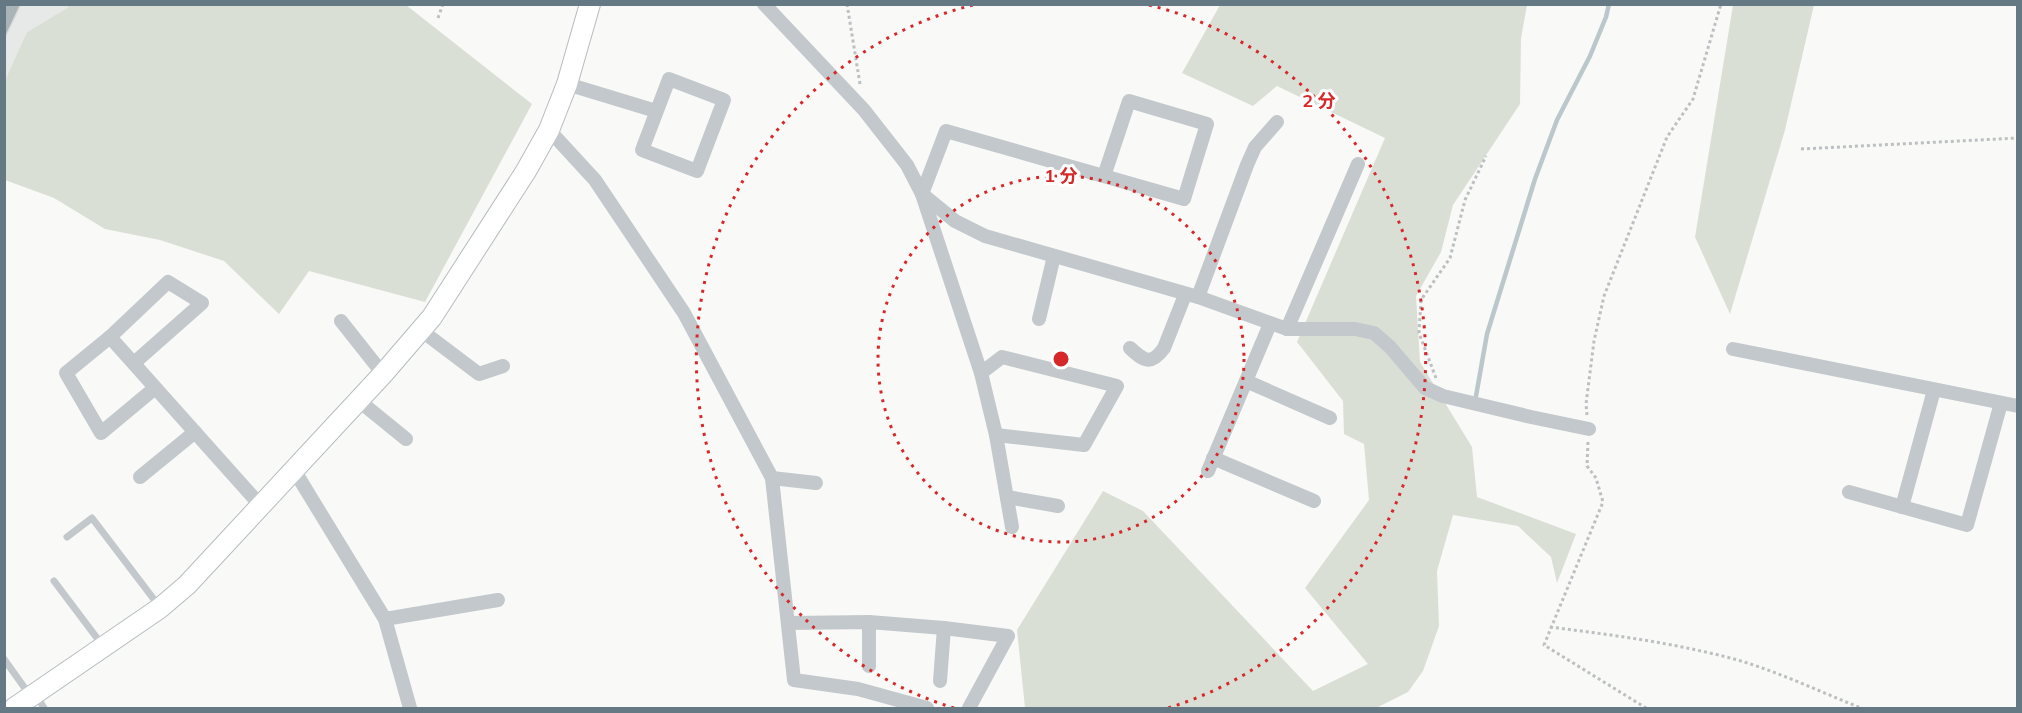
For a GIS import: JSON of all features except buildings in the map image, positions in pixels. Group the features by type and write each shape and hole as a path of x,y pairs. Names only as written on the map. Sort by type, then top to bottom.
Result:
{"street":[{"path":"14,708 37,700 160,608 187,585 422,331 526,171 549,130 567,84 590,4"},
{"path":"764,4 864,110 907,165 922,194 981,373 996,435 1012,527"},
{"path":"669,79 724,100 697,171 642,150 656,111 669,79"},
{"path":"567,84 656,111"},
{"path":"922,194 946,131 1104,176 1184,198 1207,124 1129,101 1104,176"},
{"path":"1130,348 1142,359 1151,360 1164,348 1192,296 1255,147 1276,122"},
{"path":"549,130 595,180 684,313 772,478 794,680 858,689 927,708"},
{"path":"1287,329 1358,164"},
{"path":"922,194 956,221 985,236 1192,296 1270,324 1287,329 1355,329 1374,333 1390,347 1425,388 1443,396 1589,429"},
{"path":"1039,319 1054,256"},
{"path":"134,363 202,303 168,282 110,337 66,373 101,433 155,388"},
{"path":"341,321 383,374"},
{"path":"1270,324 1211,464 1314,501"},
{"path":"422,331 479,374 503,366"},
{"path":"110,337 261,506"},
{"path":"1733,349 2018,406"},
{"path":"981,373 1002,357 1117,386 1084,445 996,435"},
{"path":"1246,381 1330,418"},
{"path":"1902,507 1934,390"},
{"path":"358,400 406,439"},
{"path":"1849,492 1967,525 2001,403"},
{"path":"140,477 195,432"},
{"path":"294,470 385,619 410,708"},
{"path":"772,478 816,483"},
{"path":"1007,497 1058,506"},
{"path":"385,619 498,600"},
{"path":"789,623 869,622 1008,636 969,708"},
{"path":"869,622 869,666"},
{"path":"940,681 944,628"}],"lane":[{"path":"67,537 92,518 160,608"},
{"path":"54,581 104,648"},
{"path":"4,660 37,700"}],"path":[{"path":"438,18 443,4"},
{"path":"847,4 864,110"},
{"path":"1646,708 1544,645 1603,502 1596,478 1587,466 1589,429 1586,404 1594,341 1604,296 1667,137 1693,99 1721,4"},
{"path":"1801,149 2018,138"},
{"path":"1443,396 1419,333 1421,300 1450,258 1465,200 1486,156"},
{"path":"1550,627 1617,635 1716,654 1784,676 1861,708"}],"shaded area":[{"path":"5,5 68,5 67,8 27,32 5,80"},
{"path":"68,5 406,5 532,104 425,302 309,271 279,314 224,261 160,240 105,229 54,198 5,180 5,80 27,32 67,8"},
{"path":"1220,5 1527,5 1521,38 1520,104 1453,205 1441,252 1416,296 1420,362 1472,447 1477,497 1576,534 1557,583 1551,557 1518,526 1453,515 1437,571 1439,626 1423,671 1408,692 1376,708 1025,708 1017,630 1103,491 1143,511 1313,691 1368,664 1305,588 1369,500 1364,444 1344,434 1343,401 1297,342 1385,138 1277,86 1253,106 1182,73"},
{"path":"1733,5 1814,5 1785,130 1730,314 1695,237"}],"waterway":[{"path":"1476,396 1487,334 1535,179 1557,120 1590,56 1609,4"}]}
